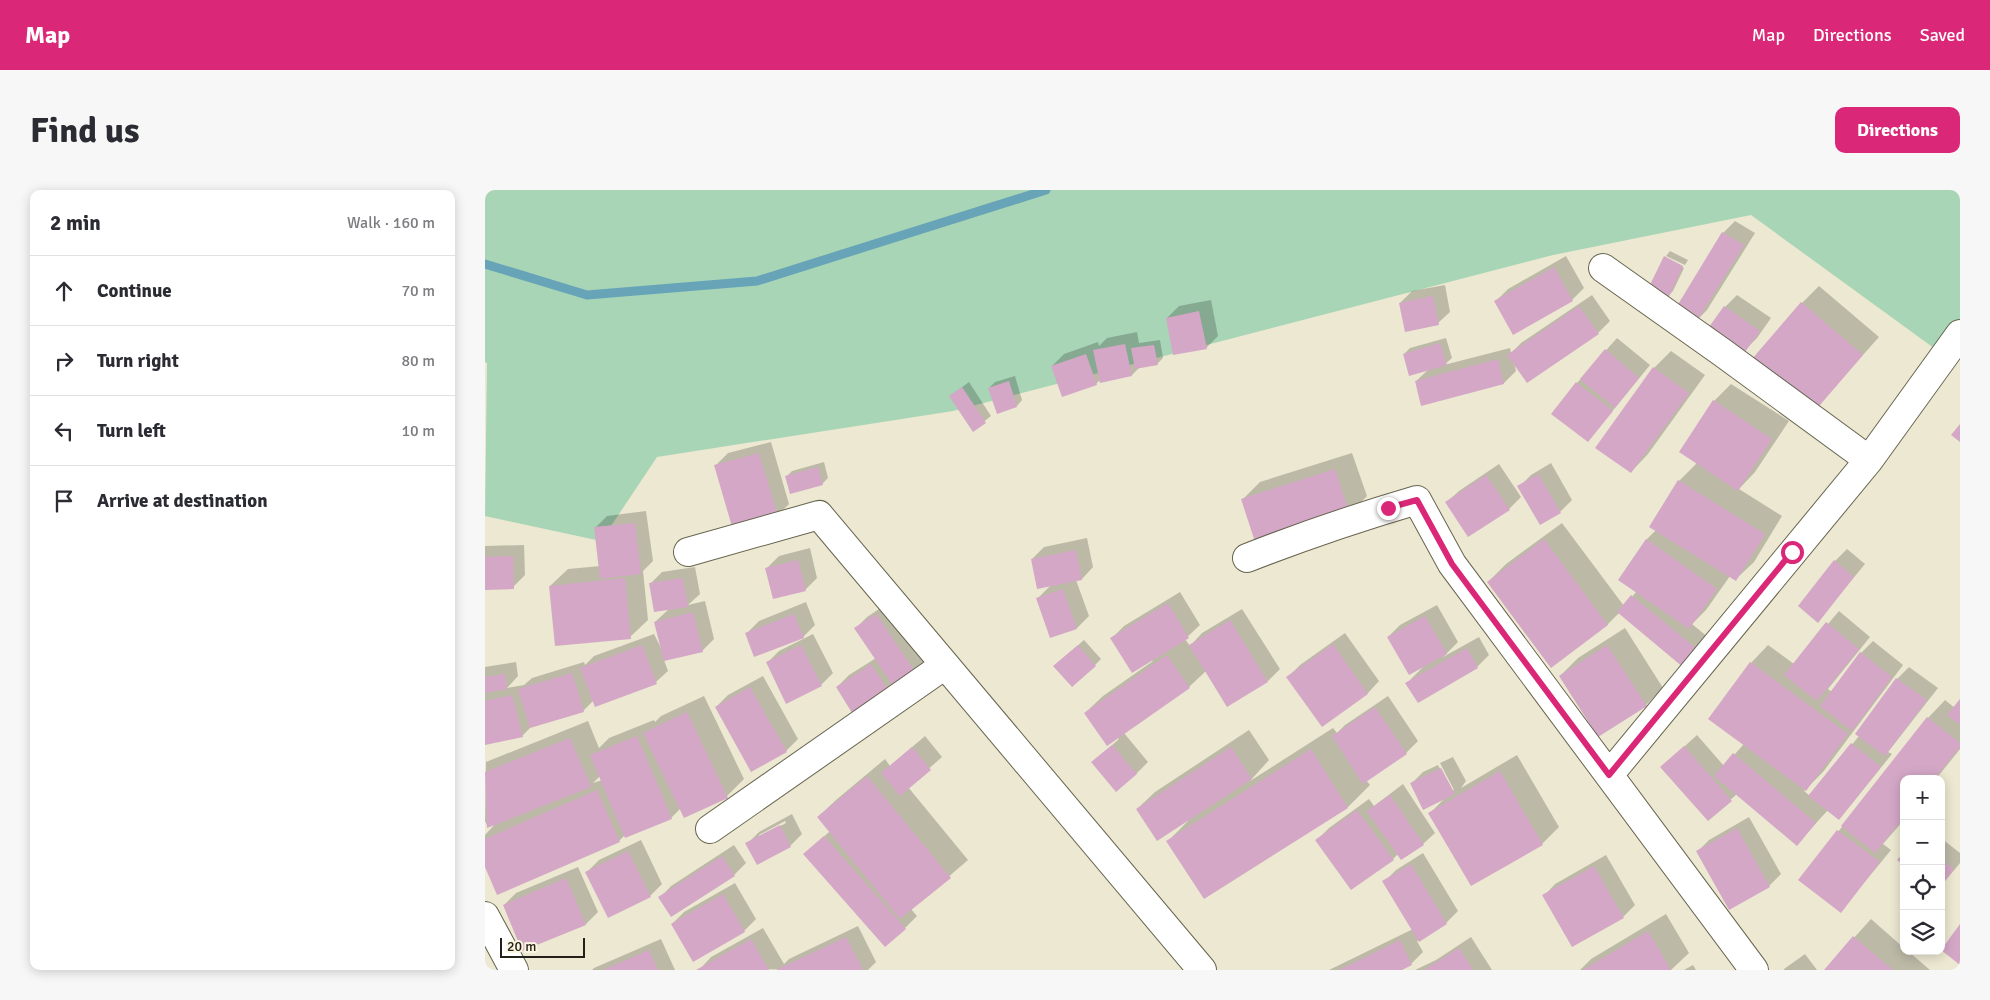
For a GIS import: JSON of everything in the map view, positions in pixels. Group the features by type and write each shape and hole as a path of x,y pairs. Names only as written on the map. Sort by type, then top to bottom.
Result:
{"street":[{"path":"1603,268 1723,352 1869,460"},
{"path":"1609,775 1869,460 1960,334"},
{"path":"1247,558 1327,527 1417,500 1452,564 1754,970"},
{"path":"688,552 819,515 1203,970"},
{"path":"710,829 945,665"},
{"path":"485,916 515,970"}],"green space":[{"path":"485,190 1960,190 1960,327 1938,351 1751,215 1553,255 953,411 657,457 601,541 485,516 487,363 485,362"}],"building":[{"path":"1722,232 1744,245 1695,324 1674,311"},
{"path":"1664,256 1683,266 1668,299 1648,289"},
{"path":"1554,267 1573,301 1513,335 1494,301"},
{"path":"1433,296 1439,325 1405,332 1399,303"},
{"path":"1801,302 1863,355 1814,412 1752,359"},
{"path":"1579,306 1599,334 1527,383 1507,355"},
{"path":"1724,306 1760,331 1745,352 1709,327"},
{"path":"1199,311 1207,349 1173,355 1166,318"},
{"path":"1440,343 1447,365 1409,376 1403,354"},
{"path":"1125,344 1132,376 1100,383 1093,350"},
{"path":"1154,345 1158,365 1135,369 1131,348"},
{"path":"1605,349 1639,378 1615,408 1580,379"},
{"path":"1086,354 1097,385 1062,397 1051,366"},
{"path":"1498,359 1504,384 1421,406 1415,381"},
{"path":"1653,367 1689,393 1631,473 1595,448"},
{"path":"1009,381 1017,407 997,414 988,388"},
{"path":"1576,382 1613,411 1588,442 1551,414"},
{"path":"962,387 986,423 973,432 949,396"},
{"path":"1713,400 1772,439 1738,491 1679,452"},
{"path":"1960,424 1960,442 1951,435"},
{"path":"759,453 778,517 733,530 714,465"},
{"path":"818,467 823,485 790,494 785,476"},
{"path":"1335,469 1350,515 1256,545 1241,499"},
{"path":"1538,474 1561,513 1540,525 1517,486"},
{"path":"1486,475 1510,510 1468,537 1445,502"},
{"path":"1678,480 1765,534 1736,581 1649,527"},
{"path":"635,523 641,574 600,579 594,527"},
{"path":"1544,539 1608,625 1551,668 1487,582"},
{"path":"1646,539 1717,589 1689,629 1618,580"},
{"path":"1076,550 1082,580 1037,589 1031,559"},
{"path":"513,556 514,589 485,590 485,557"},
{"path":"798,560 806,591 773,599 765,568"},
{"path":"1834,560 1854,577 1818,623 1798,606"},
{"path":"625,578 631,639 555,646 549,586"},
{"path":"683,578 688,607 654,612 649,583"},
{"path":"1063,589 1077,629 1050,638 1036,598"},
{"path":"1631,595 1698,650 1684,668 1617,612"},
{"path":"1168,603 1189,638 1132,673 1110,638"},
{"path":"693,612 703,652 664,661 654,622"},
{"path":"794,614 804,638 754,657 745,633"},
{"path":"876,614 918,676 896,690 854,628"},
{"path":"1425,616 1447,654 1409,675 1387,637"},
{"path":"1230,620 1268,682 1227,707 1189,645"},
{"path":"1826,622 1859,649 1817,701 1784,675"},
{"path":"1333,644 1368,694 1322,727 1286,677"},
{"path":"642,645 657,684 595,707 580,668"},
{"path":"801,645 822,686 786,704 766,662"},
{"path":"1078,645 1096,666 1072,687 1053,666"},
{"path":"1607,645 1647,706 1598,737 1559,676"},
{"path":"1467,648 1478,668 1418,703 1405,683"},
{"path":"1860,652 1892,677 1852,731 1820,706"},
{"path":"1167,655 1190,688 1107,746 1084,713"},
{"path":"1750,662 1848,734 1806,791 1708,719"},
{"path":"871,664 890,693 854,716 836,687"},
{"path":"572,673 584,712 530,728 518,689"},
{"path":"505,674 507,689 485,693 485,677"},
{"path":"1896,678 1927,700 1885,756 1855,734"},
{"path":"750,687 787,752 751,772 715,707"},
{"path":"512,695 523,737 485,745 485,701"},
{"path":"1960,699 1960,725 1947,715"},
{"path":"1375,707 1407,754 1363,784 1332,736"},
{"path":"687,712 728,798 684,818 643,733"},
{"path":"1927,717 1960,743 1960,747 1937,775 1900,775 1900,822 1875,853 1841,826"},
{"path":"637,736 672,819 625,838 590,755"},
{"path":"570,738 591,787 487,828 485,772"},
{"path":"1851,743 1881,767 1839,820 1808,796"},
{"path":"1112,745 1137,774 1116,792 1091,762"},
{"path":"1684,746 1732,801 1708,821 1660,767"},
{"path":"912,747 931,770 900,796 881,773"},
{"path":"1231,747 1252,779 1157,841 1136,809"},
{"path":"1311,749 1348,808 1204,899 1166,841"},
{"path":"1733,753 1816,823 1797,846 1714,776"},
{"path":"1441,768 1455,794 1423,810 1410,783"},
{"path":"1500,771 1543,845 1471,886 1428,813"},
{"path":"867,776 951,878 900,919 817,817"},
{"path":"597,790 620,842 497,895 485,867 485,839"},
{"path":"1390,795 1424,845 1401,860 1367,811"},
{"path":"1357,810 1394,860 1351,890 1315,840"},
{"path":"780,825 791,847 757,865 745,843"},
{"path":"1737,828 1770,887 1729,910 1696,851"},
{"path":"1837,830 1880,862 1841,913 1798,880"},
{"path":"824,836 906,929 885,947 803,854"},
{"path":"628,851 651,897 608,918 585,872"},
{"path":"722,856 735,876 671,917 658,897"},
{"path":"1945,862 1954,869 1945,881"},
{"path":"1411,864 1447,924 1419,942 1382,881"},
{"path":"1594,866 1624,918 1572,947 1542,895"},
{"path":"566,878 586,925 522,951 503,905"},
{"path":"723,894 745,932 693,962 671,924"},
{"path":"1960,924 1960,965 1945,953 1945,945"},
{"path":"1648,931 1671,970 1583,970"},
{"path":"1853,936 1893,970 1824,970"},
{"path":"846,937 863,970 776,970"},
{"path":"751,939 769,970 696,970"},
{"path":"1400,940 1412,965 1402,970 1339,970"},
{"path":"1459,948 1473,970 1424,970"},
{"path":"649,950 658,970 603,970"}],"waterway":[{"path":"485,264 587,295 757,281 1046,190"}],"route":[{"path":"1388,508 1417,500 1452,564 1609,775 1792,552"}]}
